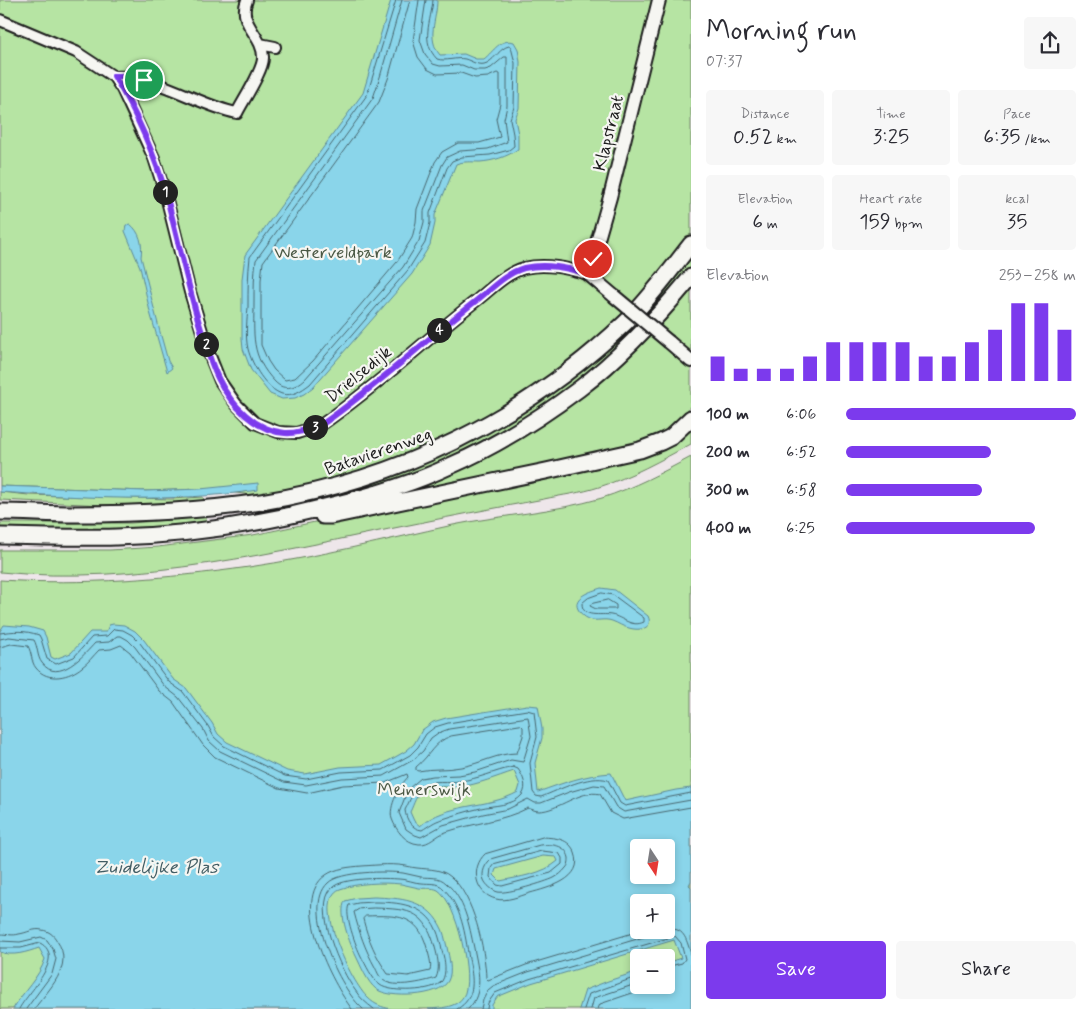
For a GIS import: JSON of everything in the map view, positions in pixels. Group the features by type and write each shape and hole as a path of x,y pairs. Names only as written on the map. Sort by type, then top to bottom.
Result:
{"main road":[{"name":"Batavierenweg","path":"1,512 116,514 207,508 259,502 330,488 409,462 444,448 526,402 554,383 626,322 691,244"},
{"path":"0,536 128,537 209,530 287,517 347,502 424,478 525,426 580,387 608,364 659,316 691,277"},
{"path":"287,517 331,516 640,450 671,436 691,418"}],"street":[{"path":"114,76 144,80 237,113 263,63 260,44 245,20 244,10 247,0"},
{"name":"Klapstraat","path":"588,274 610,197 659,0"},
{"name":"Drielsedijk","path":"0,20 76,52 114,76 154,158 166,196 203,338 220,381 236,404 255,423 270,430 286,434 297,433 321,425 464,310 516,271 537,266 569,268 588,274 691,361"},
{"path":"260,44 275,47"}],"green space":[{"name":"Westerveldpark","path":"0,0 691,0 691,405 658,438 615,447 544,467 348,506 201,489 146,491 0,486"},
{"path":"691,421 691,444 623,478 578,492 260,555 208,563 104,574 52,575 0,572 0,550 110,550 158,547 253,535 615,459"},
{"name":"Meinerswijk","path":"691,457 691,1009 0,1009 0,580 63,582 125,580 187,575 274,563 453,525 584,503 602,498 648,479"},
{"path":"0,492 29,495 171,499 203,497 204,501 124,506 0,500"},
{"path":"206,517 207,524 149,529 0,531 0,523 131,523"}],"water":[{"path":"391,0 437,0 433,35 436,49 440,55 464,54 476,59 484,59 501,44 509,41 514,42 518,49 520,62 519,108 515,119 518,149 495,160 456,164 435,215 430,245 412,274 313,387 295,398 282,399 270,394 251,370 243,349 242,279 245,255 363,93"},
{"path":"130,224 136,231 142,247 141,257 168,361 172,368 167,372 150,312 140,267 125,231 126,225"},
{"path":"258,483 258,490 194,497 129,498 0,492 0,486 146,491 200,489"},
{"path":"601,588 615,590 648,616 649,624 641,629 633,629 609,620 592,620 584,616 578,609 577,604 580,597"},
{"name":"Zuidelijke Plas","path":"113,624 124,625 135,631 173,679 186,688 218,734 227,742 287,771 305,774 340,767 381,765 406,751 414,744 422,730 433,722 446,718 527,705 538,706 542,729 542,738 535,763 538,792 583,778 611,773 625,801 691,788 691,881 689,885 691,887 691,1009 579,1009 585,990 630,974 630,994 675,994 675,960 681,958 674,940 644,949 630,949 630,953 531,983 497,997 492,1005 492,1009 428,1009 447,1007 460,1001 463,997 467,975 462,941 457,924 445,897 438,890 386,883 362,884 340,889 332,896 330,909 337,942 353,977 361,990 371,1000 391,1009 13,1009 39,972 45,959 39,948 15,954 0,952 0,631 4,625 29,627 43,631 51,657 55,659 71,653 90,632 106,632 109,625","holes":["514,771 520,785 518,792 494,801 442,813 420,826 414,821 410,812 417,796 424,789 442,786 467,786","543,856 556,857 558,861 545,869 523,876 500,881 494,875 496,869"]},
{"path":"374,897 402,899 420,905 434,916 443,933 450,964 448,981 443,986 425,993 402,995 382,992 376,989 370,982 348,937 343,907 345,901"}],"route":[{"path":"144,80 114,76 154,158 166,196 203,338 220,381 236,404 255,423 270,430 286,434 297,433 321,425 336,415 464,310 516,271 537,266 554,266 588,274 593,259"}]}
